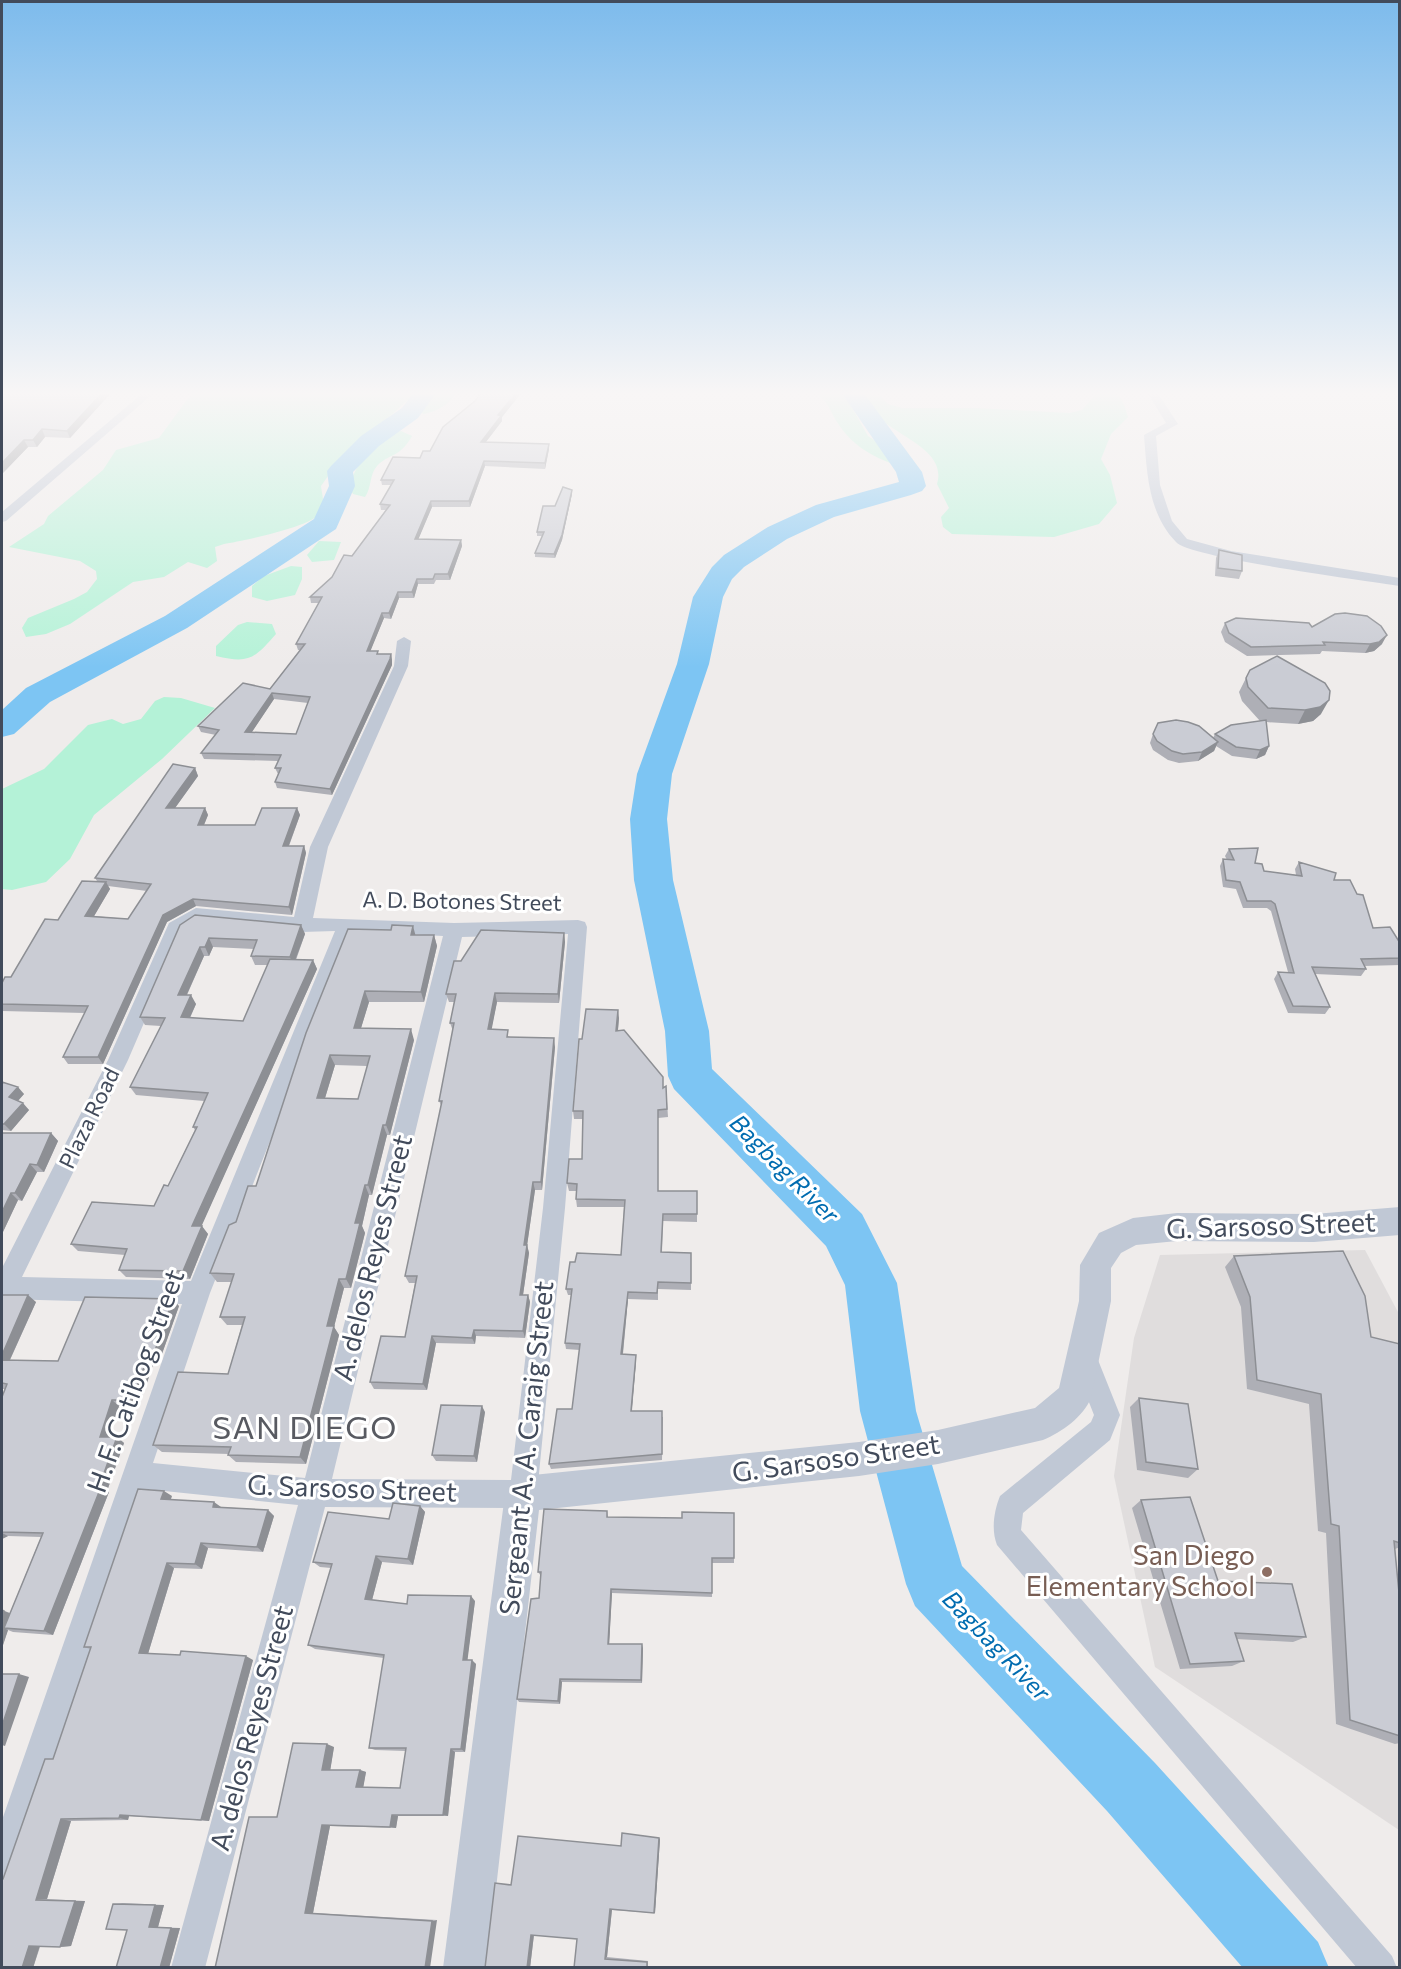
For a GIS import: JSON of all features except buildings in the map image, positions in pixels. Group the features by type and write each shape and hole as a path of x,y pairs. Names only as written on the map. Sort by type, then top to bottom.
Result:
{"street":[{"path":"2,518 42,484"},
{"path":"1154,484 1166,522 1182,542 1230,555 1400,582"},
{"path":"302,925 319,847 401,666 404,641"},
{"name":"Plaza Road","path":"198,1293 4,1288 118,1060 176,928 196,915 302,925 346,924"},
{"name":"A. D. Botones Street","path":"346,924 454,930 578,927"},
{"name":"H. F. Catibog Street","path":"2,1865 134,1474 198,1293 346,924"},
{"name":"Sergeant A. A. Caraig Street","path":"465,1968 524,1494 554,1208 578,927"},
{"name":"A. delos Reyes Street","path":"188,1968 315,1493 454,930"},
{"name":"G. Sarsoso Street","path":"134,1474 315,1493 524,1494 859,1459 938,1447 1043,1423 1074,1398 1095,1301 1096,1264 1110,1243 1133,1232 1177,1227 1314,1228 1400,1221"},
{"path":"1084,1356 1107,1414 1101,1431 1010,1506 1007,1535 1380,1968"}],"shaded area":[{"name":"San Diego Elementary School","path":"1365,1250 1399,1314 1399,1830 1155,1667 1114,1476 1134,1338 1160,1255"}],"green space":[{"path":"86,484 322,484 323,507 314,518 275,533 215,547 217,561 207,568 188,562 164,577 133,582 70,624 46,634 26,637 22,628 28,618 87,592 97,579 96,571 80,561 9,547 44,524 48,516"},
{"path":"350,484 370,484 365,497 353,494 349,487"},
{"path":"937,484 1112,484 1117,503 1099,524 1054,537 952,534 943,527 941,517 949,508"},
{"path":"319,541 341,542 334,560 312,562 307,555"},
{"path":"291,566 302,567 302,579 295,595 267,601 252,597 252,586 264,576"},
{"path":"247,622 272,624 276,634 262,649 250,657 236,659 216,656 216,646 238,625"},
{"path":"164,697 181,698 215,708 162,759 94,815 70,859 46,882 12,890 2,889 2,789 44,769 88,725 112,719 123,724 141,719 155,701"}],"waterway":[{"path":"2,727 38,695 176,622 326,523 342,484"},
{"name":"Bagbag River","path":"912,484 913,486 891,493 814,515 778,533 734,561 722,573 708,597 693,664 654,774 648,819 653,880 687,1031 690,1076 844,1230 871,1283 888,1411 937,1584 1131,1787 1292,1968"}],"place":[{"name":"San Diego Elementary School","path":"1267,1572"}],"district":[{"name":"SAN DIEGO","path":"305,1428"}]}
